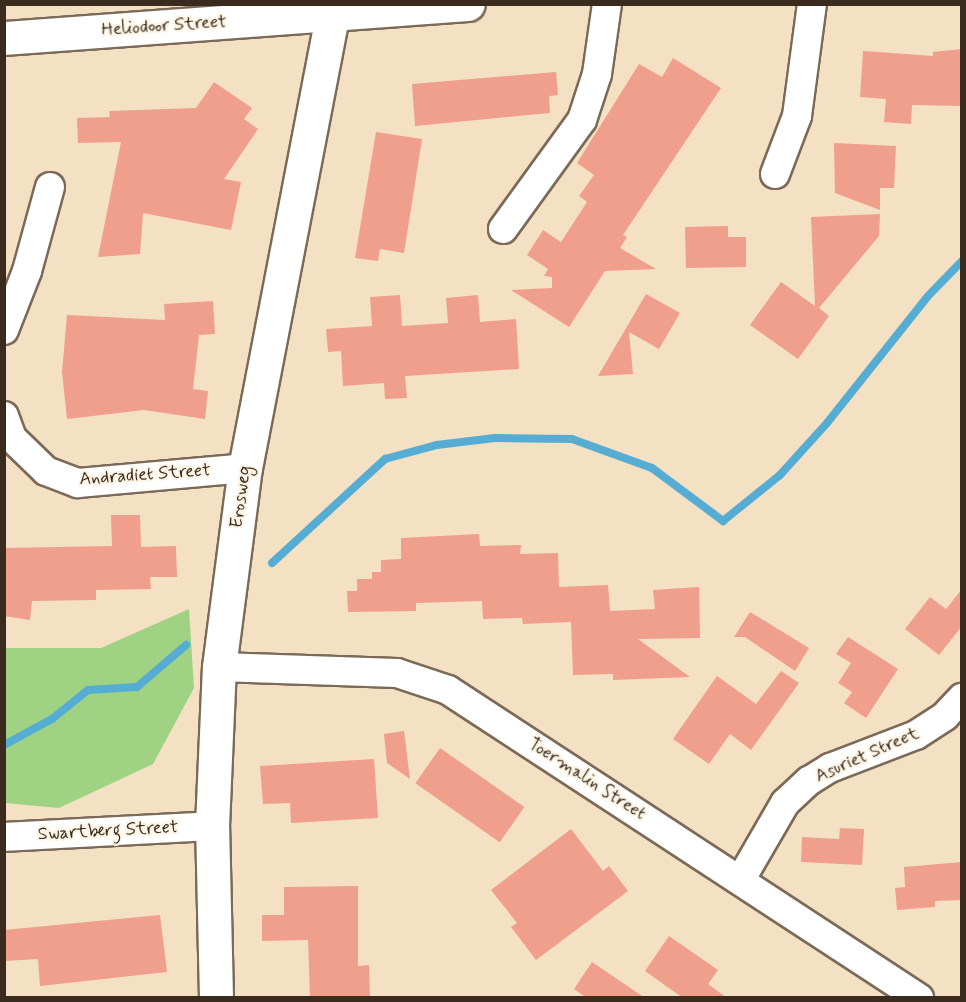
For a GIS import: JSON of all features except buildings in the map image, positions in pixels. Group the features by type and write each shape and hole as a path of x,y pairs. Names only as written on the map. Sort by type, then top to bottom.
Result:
{"street":[{"name":"Heliodoor Street","path":"4,38 333,9 468,4"},
{"path":"503,229 582,120 597,75 607,4"},
{"path":"775,174 797,116 812,4"},
{"name":"Erosweg","path":"216,998 212,826 219,668 245,468 333,9"},
{"path":"4,330 27,271 50,187"},
{"name":"Andradiet Street","path":"4,416 12,438 46,471 78,483 245,468"},
{"name":"Toermalin Street","path":"219,668 397,673 448,690 741,879 919,998"},
{"name":"Asuriet Street","path":"741,879 785,803 809,781 830,768 916,735 945,716 962,698"},
{"name":"Swartberg Street","path":"4,837 212,826"}],"green space":[{"path":"189,609 194,688 153,764 59,808 5,803 5,648 101,648"}],"waterway":[{"path":"272,563 385,459 437,445 495,438 572,439 652,468 723,521 780,475 827,423 928,296 962,261"},
{"path":"4,745 52,719 88,690 137,687 186,645"}]}
